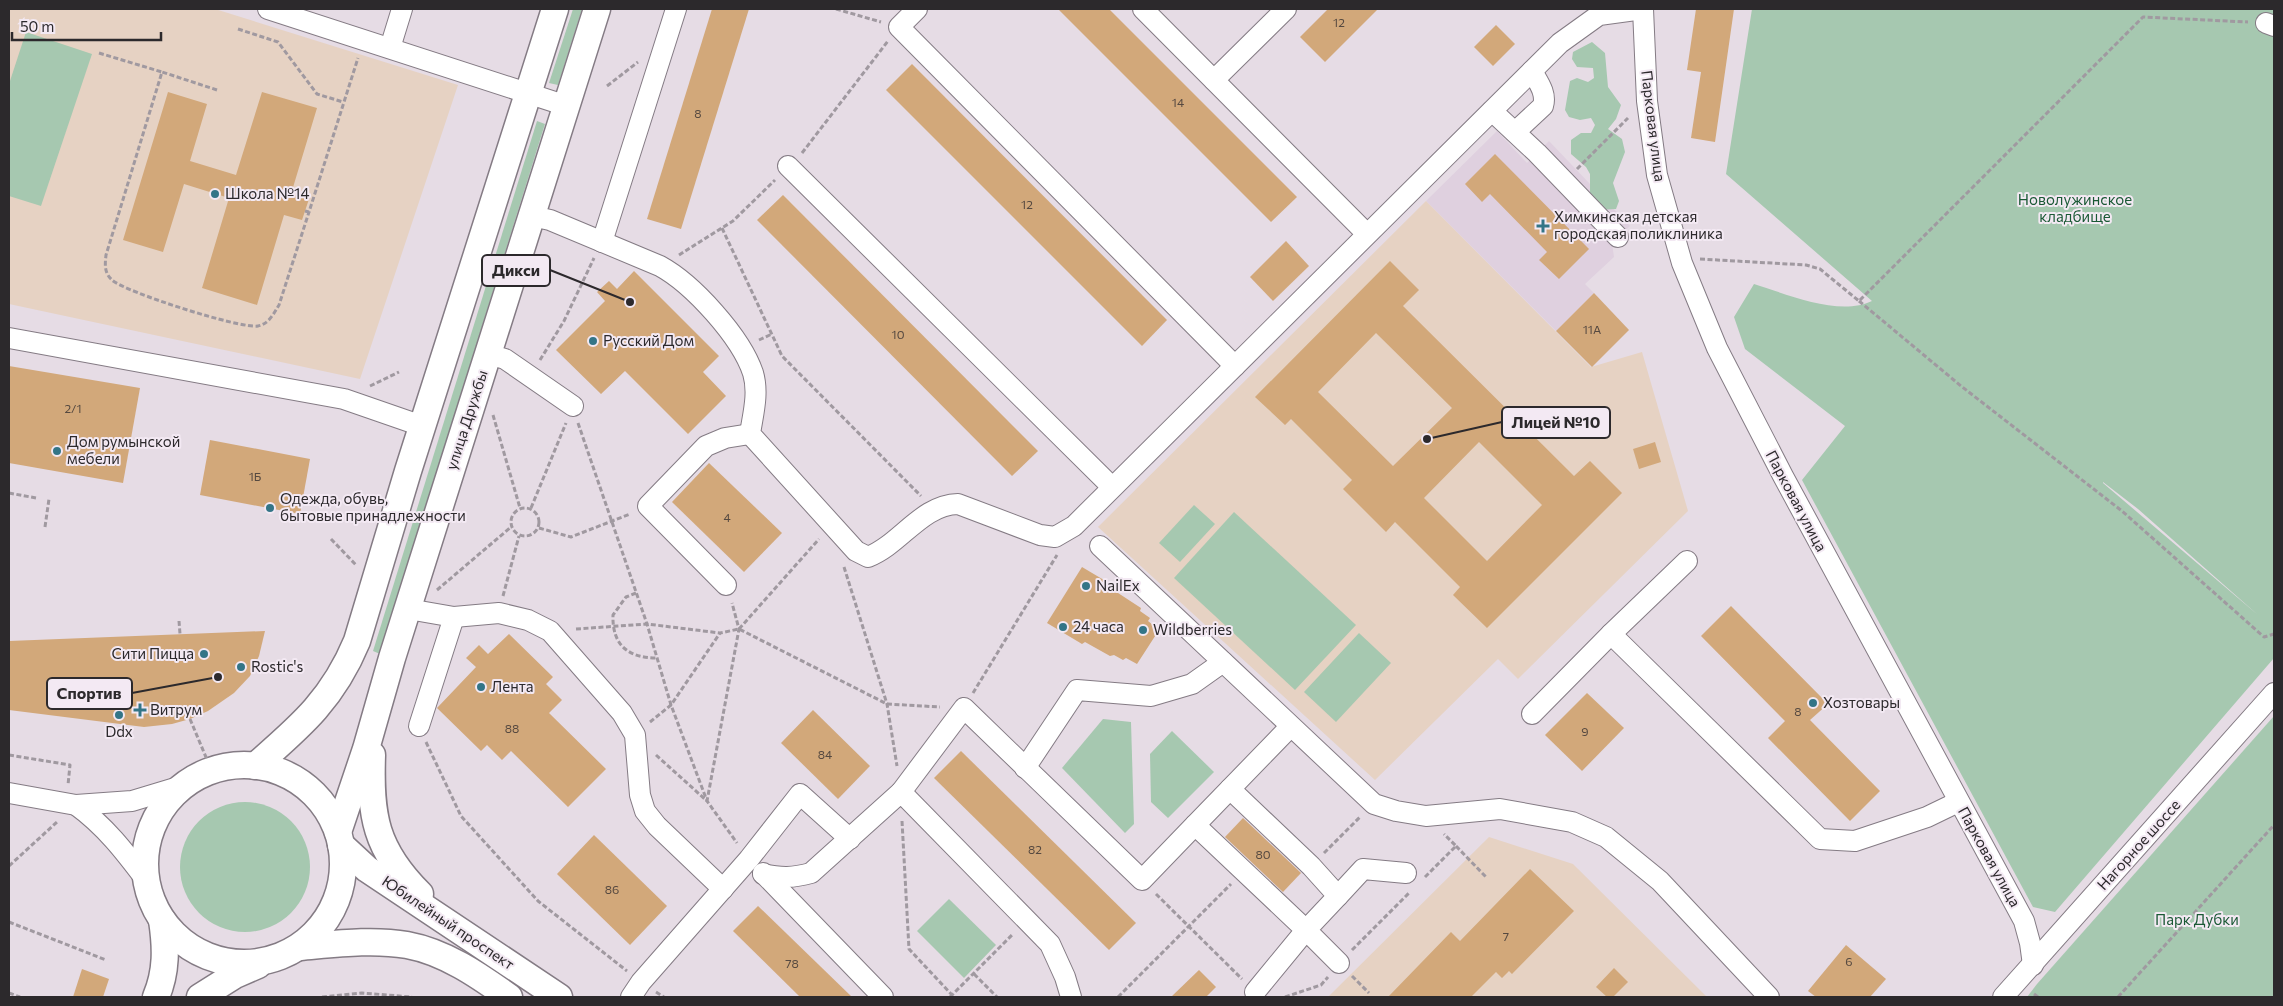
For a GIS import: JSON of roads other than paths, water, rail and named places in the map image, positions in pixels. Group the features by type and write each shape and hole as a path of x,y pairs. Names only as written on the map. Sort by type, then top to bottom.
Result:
{"main road":[{"path":"255,766 310,717 331,690 349,660 555,9"},
{"name":"улица Дружбы","path":"339,838 408,609 597,9"},
{"path":"374,723 371,795 378,830 388,855 406,880 448,923"},
{"path":"200,997 235,975 267,961 300,946 321,927 336,902 343,874 339,838 325,807 306,787 282,772 255,766 230,766 206,772 185,785 166,804 152,827 145,853 146,880 152,903 173,934 200,954 233,964 267,961"},
{"name":"Юбилейный проспект","path":"339,838 367,869 559,997"},
{"path":"156,997 165,968 166,944 162,920"},
{"name":"Юбилейный проспект","path":"300,946 362,942 407,945 440,956 472,971 509,997"}],"street":[{"path":"268,9 567,106"},
{"path":"390,48 402,9"},
{"path":"602,242 676,9"},
{"path":"917,9 899,27 1235,366"},
{"path":"1143,9 1367,234"},
{"path":"1214,80 1286,9"},
{"path":"750,434 831,526 856,552 868,557 882,552 933,510 947,504 958,504 1040,535 1055,537 1074,526 1560,43 1600,15 1643,9"},
{"name":"Парковая улица","path":"1643,9 1647,101 1658,175 1682,264 1721,357 1958,802 2024,921 2033,965"},
{"path":"1515,132 1542,106 1544,100 1543,92 1532,70"},
{"path":"1492,111 1618,237"},
{"path":"788,166 1112,487"},
{"path":"532,216 550,220 660,266 689,286 722,322 740,348 752,373 756,396 750,434"},
{"path":"9,338 344,399 422,426"},
{"path":"488,354 505,359 573,406"},
{"path":"726,584 648,506 706,446 725,438 750,434"},
{"path":"1100,546 1290,727 1374,804 1396,811 1426,816 1500,809 1572,822 1606,837 1660,881 1769,997"},
{"path":"1532,714 1687,560"},
{"path":"408,609 454,617 499,613 528,620 550,631 622,713 635,735 640,795 645,811 657,826 723,889"},
{"path":"419,726 454,617"},
{"path":"1612,634 1820,839 1855,841 1927,817 1958,802"},
{"path":"1025,768 1077,690 1151,696 1192,684 1223,662"},
{"name":"Нагорное шоссе","path":"2003,997 2274,694"},
{"path":"763,874 781,878 796,878 811,873 901,792 964,708 1142,880 1290,727"},
{"path":"9,793 69,804 132,801 185,785"},
{"path":"1230,789 1311,866 1338,896"},
{"path":"901,792 1050,944 1065,977 1071,997"},
{"path":"636,990 749,859 800,794 850,839"},
{"path":"69,804 94,818 116,840 146,880"},
{"path":"1195,825 1339,963"},
{"path":"749,859 883,997"},
{"path":"1255,996 1306,930 1363,869 1413,882"}],"place":[{"name":"Школа №14","path":"215,194"},
{"name":"Химкинская детская городская поликлиника","path":"1543,226"},
{"name":"Дикси","path":"630,302"},
{"name":"Русский Дом","path":"593,341"},
{"name":"Лицей №10","path":"1427,439"},
{"name":"Дом румынской мебели","path":"57,451"},
{"name":"Одежда, обувь, бытовые принадлежности","path":"270,508"},
{"name":"NailEx","path":"1086,586"},
{"name":"24 часа","path":"1063,627"},
{"name":"Wildberries","path":"1143,630"},
{"name":"Сити Пицца","path":"204,654"},
{"name":"Rostic's","path":"241,667"},
{"name":"Спортив","path":"218,677"},
{"name":"Лента","path":"481,687"},
{"name":"Хозтовары","path":"1813,703"},
{"name":"Витрум","path":"140,710"},
{"name":"Ddx","path":"119,715"}],"park label":[{"name":"Новолужинское кладбище","path":"2075,208"},
{"name":"Парк Дубки","path":"2197,920"}]}
